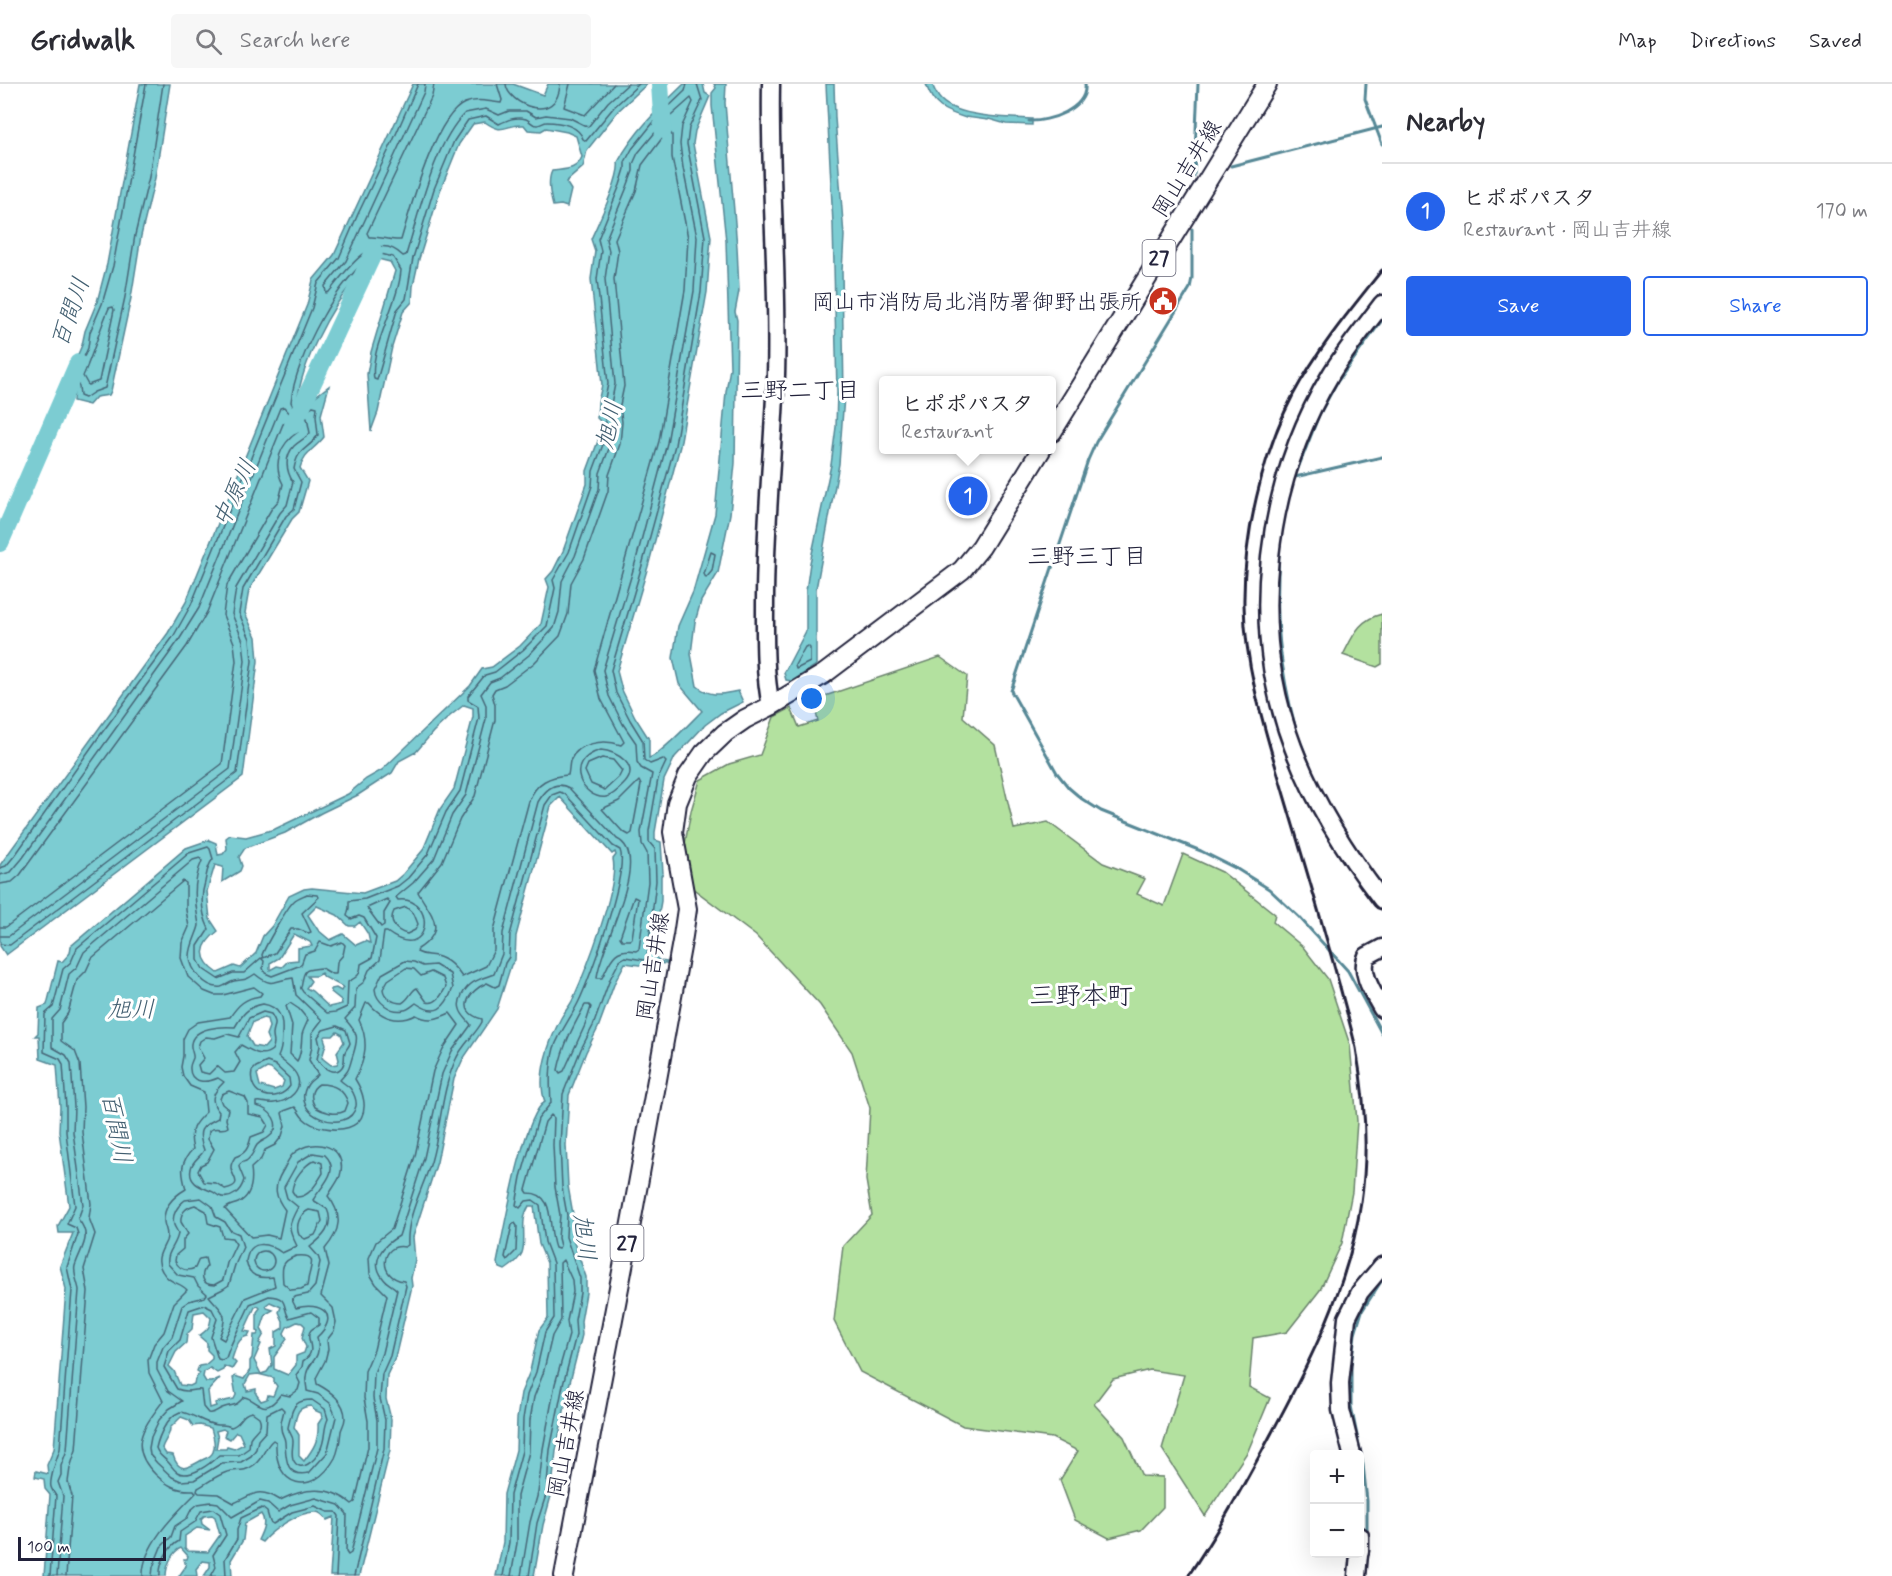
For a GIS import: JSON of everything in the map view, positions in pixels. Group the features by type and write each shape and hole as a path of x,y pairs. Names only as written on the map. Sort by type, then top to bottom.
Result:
{"main road":[{"path":"771,84 770,130 777,310 765,543 765,631 766,679 771,706"},
{"name":"岡山吉井線","path":"1056,426 1267,84"},
{"path":"1382,304 1332,373 1302,431 1284,484 1272,531 1268,578 1268,625 1272,664 1292,745 1322,811 1359,870 1382,900"},
{"name":"岡山吉井線","path":"564,1576 686,918 687,909 673,832 677,803 688,776 704,753 725,733 824,674 962,570 981,547 1039,454"},
{"path":"1382,948 1367,957 1364,967 1382,1009"},
{"path":"1351,1450 1341,1410 1340,1383 1347,1318 1360,1292 1382,1266"},
{"path":"1357,1576 1358,1558"}],"green space":[{"path":"1382,614 1382,664 1377,667 1343,655 1362,624"},
{"path":"940,657 967,676 963,717 995,745 1014,829 1048,822 1103,863 1145,879 1137,894 1164,906 1183,854 1222,872 1275,914 1273,922 1303,947 1328,979 1350,1045 1357,1121 1352,1192 1342,1243 1320,1290 1287,1332 1253,1338 1249,1387 1270,1398 1248,1451 1205,1516 1162,1449 1184,1375 1150,1370 1113,1379 1094,1404 1124,1437 1142,1476 1163,1477 1163,1507 1141,1530 1109,1538 1075,1520 1060,1480 1078,1451 1052,1438 963,1426 860,1372 834,1321 843,1246 872,1215 866,1180 870,1108 852,1052 820,1005 756,936 691,887 684,849 700,780 729,764 760,755 774,717 791,708 799,727 818,721 813,700"}],"water":[{"path":"140,84 170,84 155,178 141,236 131,298 111,391 109,395 96,397 89,405 73,401 74,388 66,382 97,302 107,264"},
{"path":"413,84 513,84 543,95 548,84 647,84 618,111 587,150 583,167 566,182 571,190 567,207 553,206 550,179 552,171 570,168 580,162 582,157 576,136 546,128 541,131 528,130 524,125 501,129 485,122 473,124 459,144 440,191 419,259 412,302 403,312 392,347 378,412 371,431 367,374 371,352 395,271 390,262 378,259 357,278 345,293 318,338 304,371 297,402 300,405 305,404 329,386 321,415 324,437 307,455 300,468 308,481 299,512 292,519 249,590 245,613 256,637 258,661 243,777 6,955 0,946 0,865 168,633 186,602 307,305 313,280 334,255"},
{"name":"旭川","path":"684,84 703,84 705,93 710,96 695,131 693,144 711,237 707,292 680,446 617,671 622,690 649,739 649,758 668,745 702,711 679,684 673,658 678,626 693,592 715,514 730,368 726,241 712,106 712,93 716,88 714,84 726,84 725,103 739,291 735,312 737,320 735,463 730,514 718,573 701,601 695,622 691,654 697,686 712,694 738,691 743,702 721,713 705,725 675,757 664,780 655,832 655,840 661,842 663,873 652,954 660,961 673,963 673,965 658,963 653,967 625,963 569,1095 566,1145 568,1186 573,1214 572,1237 586,1277 586,1293 581,1321 582,1335 556,1451 551,1496 534,1576 496,1576 503,1542 504,1494 516,1450 521,1393 530,1371 539,1330 548,1318 547,1263 539,1244 534,1206 529,1206 524,1218 521,1256 505,1270 497,1263 522,1151 529,1128 537,1111 545,1102 542,1081 548,1048 561,1018 573,999 593,949 611,889 614,872 613,859 616,855 615,852 612,854 560,797 551,806 516,936 515,960 511,965 497,1009 463,1059 454,1079 437,1162 413,1237 415,1260 411,1278 412,1286 395,1358 387,1375 386,1399 391,1419 390,1450 359,1576 330,1576 334,1517 327,1520 321,1513 316,1512 286,1522 262,1542 258,1540 264,1524 261,1514 245,1523 243,1540 231,1560 232,1576 204,1576 210,1567 210,1562 202,1561 196,1569 197,1576 179,1576 186,1566 184,1559 188,1556 181,1548 170,1560 166,1576 44,1576 50,1495 45,1489 44,1479 35,1477 36,1471 48,1474 47,1465 54,1449 66,1289 60,1266 73,1233 59,1233 58,1226 69,1206 59,1131 57,1065 40,1059 39,1036 35,1036 38,1033 39,1008 47,1005 58,961 62,962 70,953 71,946 186,848 209,840 216,843 218,855 223,854 227,849 226,838 230,835 246,837 275,829 348,794 366,779 382,770 470,686 482,669 492,667 520,646 541,624 549,587 546,579 553,571 563,551 587,484 587,471 598,441 600,421 597,418 598,402 602,385 591,279 595,251 591,239 613,189 618,162 624,151 656,111","holes":["464,705 473,708 473,717 454,789 440,809 423,850 403,874 395,881 363,893 312,888 289,896 272,926 263,936 256,953 240,968 234,966 218,973 211,968 203,952 207,942 218,931 210,919 207,891 215,865 223,867 222,882 240,871 242,866 239,857 245,848 285,833 358,795 392,773 399,761 416,752 433,732","317,906 337,915 349,926 355,926 360,922 368,934 370,943 365,941 356,945 343,934 330,940 318,930 308,915","294,934 310,942 312,946 298,948 298,960 288,961 282,967 277,966 270,970 270,963 279,958","321,973 343,987 341,991 336,988 331,989 342,1004 329,1007 306,988 311,981 307,976 316,976","263,1018 267,1019 269,1027 266,1035 269,1042 264,1048 253,1046 247,1036 253,1022","337,1032 341,1034 344,1042 337,1052 339,1060 337,1064 331,1065 322,1058 326,1044 324,1038 333,1036","267,1068 271,1069 284,1081 282,1087 274,1090 260,1086 257,1074","270,1302 281,1307 279,1312 283,1328 276,1332 276,1346 270,1349 272,1365 267,1372 261,1374 254,1360 264,1334 261,1329 266,1314 273,1310 267,1308 266,1305","258,1306 260,1308 257,1312 257,1331 259,1332 254,1335 250,1370 244,1379 235,1376 233,1378 236,1395 234,1399 215,1403 216,1406 210,1408 208,1391 220,1378 206,1382 203,1377 204,1372 210,1368 217,1373 223,1370 224,1366 232,1369 236,1363 232,1359 237,1344 250,1332 244,1331 255,1307","204,1311 211,1318 208,1328 199,1336 207,1343 207,1350 212,1355 212,1359 205,1365 199,1366 197,1371 200,1373 194,1384 190,1386 180,1385 174,1371 169,1366 176,1352 186,1343 187,1334 192,1329 194,1313","297,1322 305,1326 302,1338 306,1347 304,1353 296,1356 296,1365 288,1375 274,1369 274,1357 287,1339 284,1333 287,1327","258,1374 274,1378 277,1386 273,1396 268,1395 267,1399 261,1401 256,1394 256,1389 247,1391 245,1384 250,1375","311,1406 321,1413 322,1418 318,1424 315,1444 304,1461 299,1456 299,1435 294,1427 300,1410","181,1417 189,1420 193,1426 211,1428 213,1452 193,1465 181,1467 173,1455 166,1454 162,1448 170,1428","223,1429 226,1431 224,1436 230,1439 236,1432 239,1433 244,1444 234,1449 227,1447 216,1449 218,1438 216,1431","212,1515 215,1517 220,1535 208,1552 188,1551 185,1548 185,1536 197,1528 210,1530 202,1524 201,1519 204,1516"]},
{"path":"826,84 834,84 844,236 842,271 844,396 839,464 816,589 816,665 792,681 786,680 784,673 806,631 806,591 810,563 831,465 836,427 833,224"},
{"path":"926,84 932,84 941,100 959,110 984,116 1032,119 1032,125 1006,124 989,119 966,118 951,113 936,103"}],"waterway":[{"name":"旭川","path":"660,84 663,130"},
{"path":"1029,121 1047,119 1074,107 1084,93 1085,84"},
{"path":"1194,176 1198,84"},
{"path":"1366,84 1365,99 1382,144"},
{"path":"1231,166 1382,127"},
{"path":"1192,229 1190,288 1096,442 1088,460 1011,691 1057,773 1069,788 1101,811 1201,851 1237,869 1269,889 1299,917 1348,971 1382,1034"},
{"name":"中原川","path":"293,425 374,252"},
{"path":"1295,476 1319,415 1337,382 1382,320"},
{"name":"百間川","path":"0,543 78,363"},
{"path":"1295,477 1382,457"},
{"path":"1279,553 1278,621 1282,663 1296,730"},
{"path":"1298,736 1310,766"},
{"path":"1370,870 1382,885"},
{"path":"1367,1535 1367,1501 1363,1465 1351,1406 1351,1365 1355,1334 1362,1311 1382,1280"}],"railway":[{"path":"1188,1576 1240,1491 1313,1353 1347,1264 1361,1202 1365,1163 1365,1125 1356,1048 1258,701 1248,653 1244,605 1247,552 1256,497 1282,418 1313,362 1334,331 1382,270"}],"place":[{"name":"岡山市消防局北消防署御野出張所","path":"1163,301"},
{"name":"ヒポポパスタ","path":"968,496"}],"district":[{"name":"三野二丁目","path":"800,390"},
{"name":"三野三丁目","path":"1087,556"},
{"name":"三野本町","path":"1081,995"}]}
